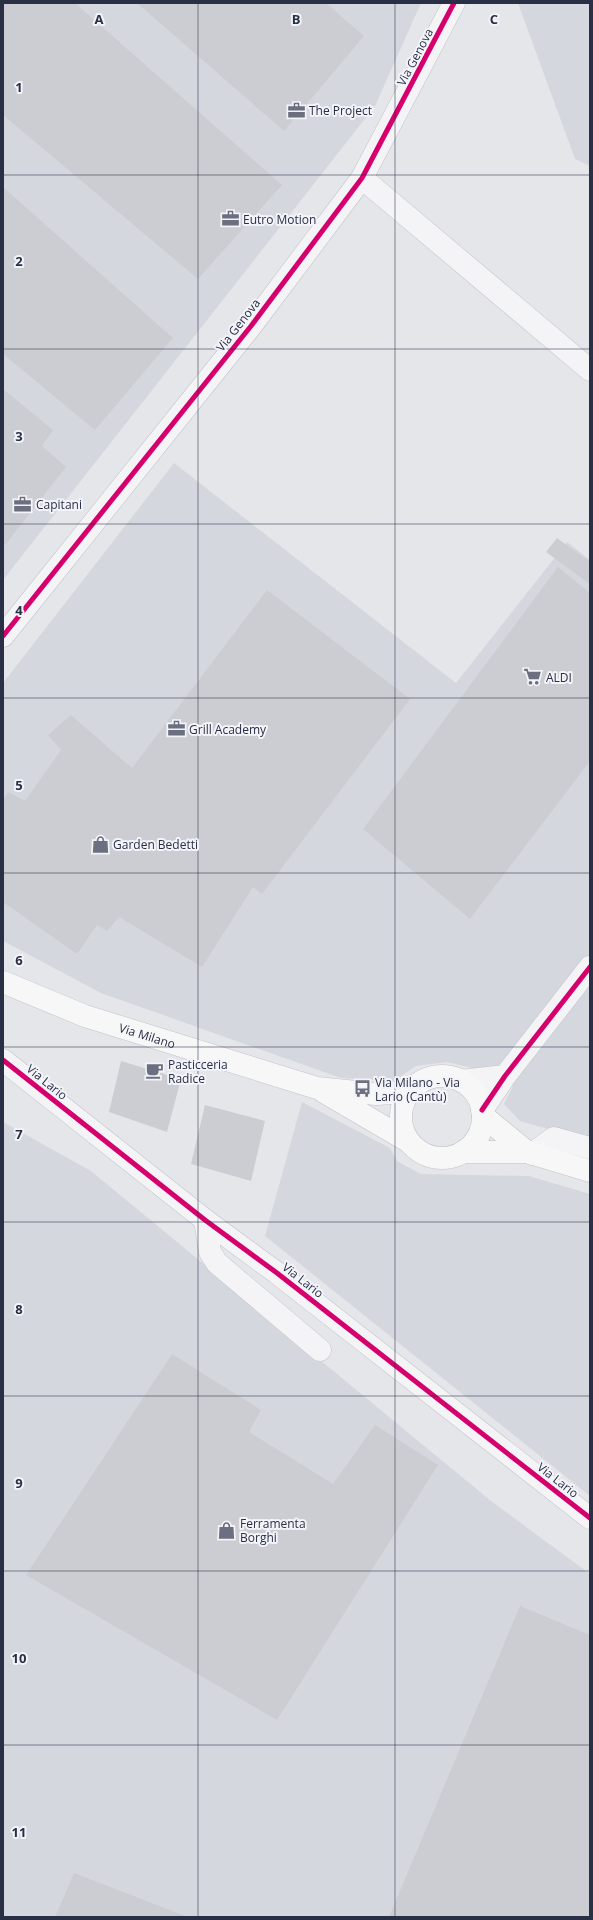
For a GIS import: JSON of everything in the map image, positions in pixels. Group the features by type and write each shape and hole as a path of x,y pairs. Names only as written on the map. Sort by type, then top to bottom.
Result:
{"main road":[{"name":"Via Milano","path":"3,982 85,1016 318,1088 376,1094 410,1092"},
{"path":"483,1113 481,1130 474,1143 463,1152 452,1157 434,1157 416,1150 408,1141 402,1129 401,1116 403,1103 410,1092 420,1082 434,1077 448,1076 461,1081 475,1093 483,1113 530,1153"},
{"name":"Via Milano","path":"318,1088 408,1141"},
{"path":"463,1152 530,1153 590,1171"}],"street":[{"name":"Via Genova","path":"3,636 251,326 362,178 454,3"},
{"path":"362,178 590,370"},
{"path":"483,1113 505,1076 590,967"},
{"name":"Via Lario","path":"3,1060 204,1220 277,1273 590,1518"},
{"path":"461,1081 505,1076"},
{"path":"530,1153 554,1138 590,1148"},
{"path":"204,1220 210,1252 217,1263 320,1350"}],"shaded area":[{"path":"3,3 421,3 375,106 3,580"},
{"path":"518,3 590,3 590,166 575,159"},
{"path":"174,463 456,683 567,542 590,560 590,1141 520,1121 504,1104 513,1086 497,1066 476,1069 447,1062 416,1066 394,1081 341,1078 101,993 3,941 3,683"},
{"path":"302,1102 390,1148 397,1161 421,1174 529,1176 590,1194 590,1496 265,1236"},
{"path":"3,1122 91,1171 491,1501 590,1574 590,1917 3,1917"}],"building":[{"path":"3,3 75,3 282,185 198,279 3,115"},
{"path":"137,3 326,3 364,36 284,131"},
{"path":"3,187 173,338 95,430 3,354"},
{"path":"3,389 53,430 42,446 66,467 5,545 3,544"},
{"path":"557,538 590,562 590,584 546,552"},
{"name":"ALDI","path":"558,567 590,593 590,761 470,919 363,829"},
{"path":"267,590 410,699 262,894 253,887 202,967 119,917 107,931 97,925 77,954 3,902 3,800 8,792 25,801 61,750 48,735 71,715 132,768"},
{"path":"121,1061 181,1079 167,1132 109,1112"},
{"path":"205,1105 265,1121 251,1181 191,1164"},
{"name":"Ferramenta Borghi","path":"172,1354 261,1410 249,1432 333,1484 375,1425 438,1465 277,1720 26,1575"},
{"path":"520,1606 590,1635 590,1917 389,1917"},
{"path":"74,1873 188,1917 55,1917"}],"cycle path":[{"path":"3,636 251,326 362,178 454,3"},
{"path":"482,1110 505,1076 590,967"},
{"path":"3,1060 205,1220 277,1273 590,1518"}],"place":[{"name":"The Project","path":"296,110"},
{"name":"Eutro Motion","path":"230,219"},
{"name":"Capitani","path":"23,504"},
{"name":"ALDI","path":"533,677"},
{"name":"Grill Academy","path":"176,729"},
{"name":"Garden Bedetti","path":"100,844"},
{"name":"Pasticceria Radice","path":"155,1071"},
{"name":"Via Milano - Via Lario (Cantù)","path":"362,1089"},
{"name":"Ferramenta Borghi","path":"227,1530"}]}
